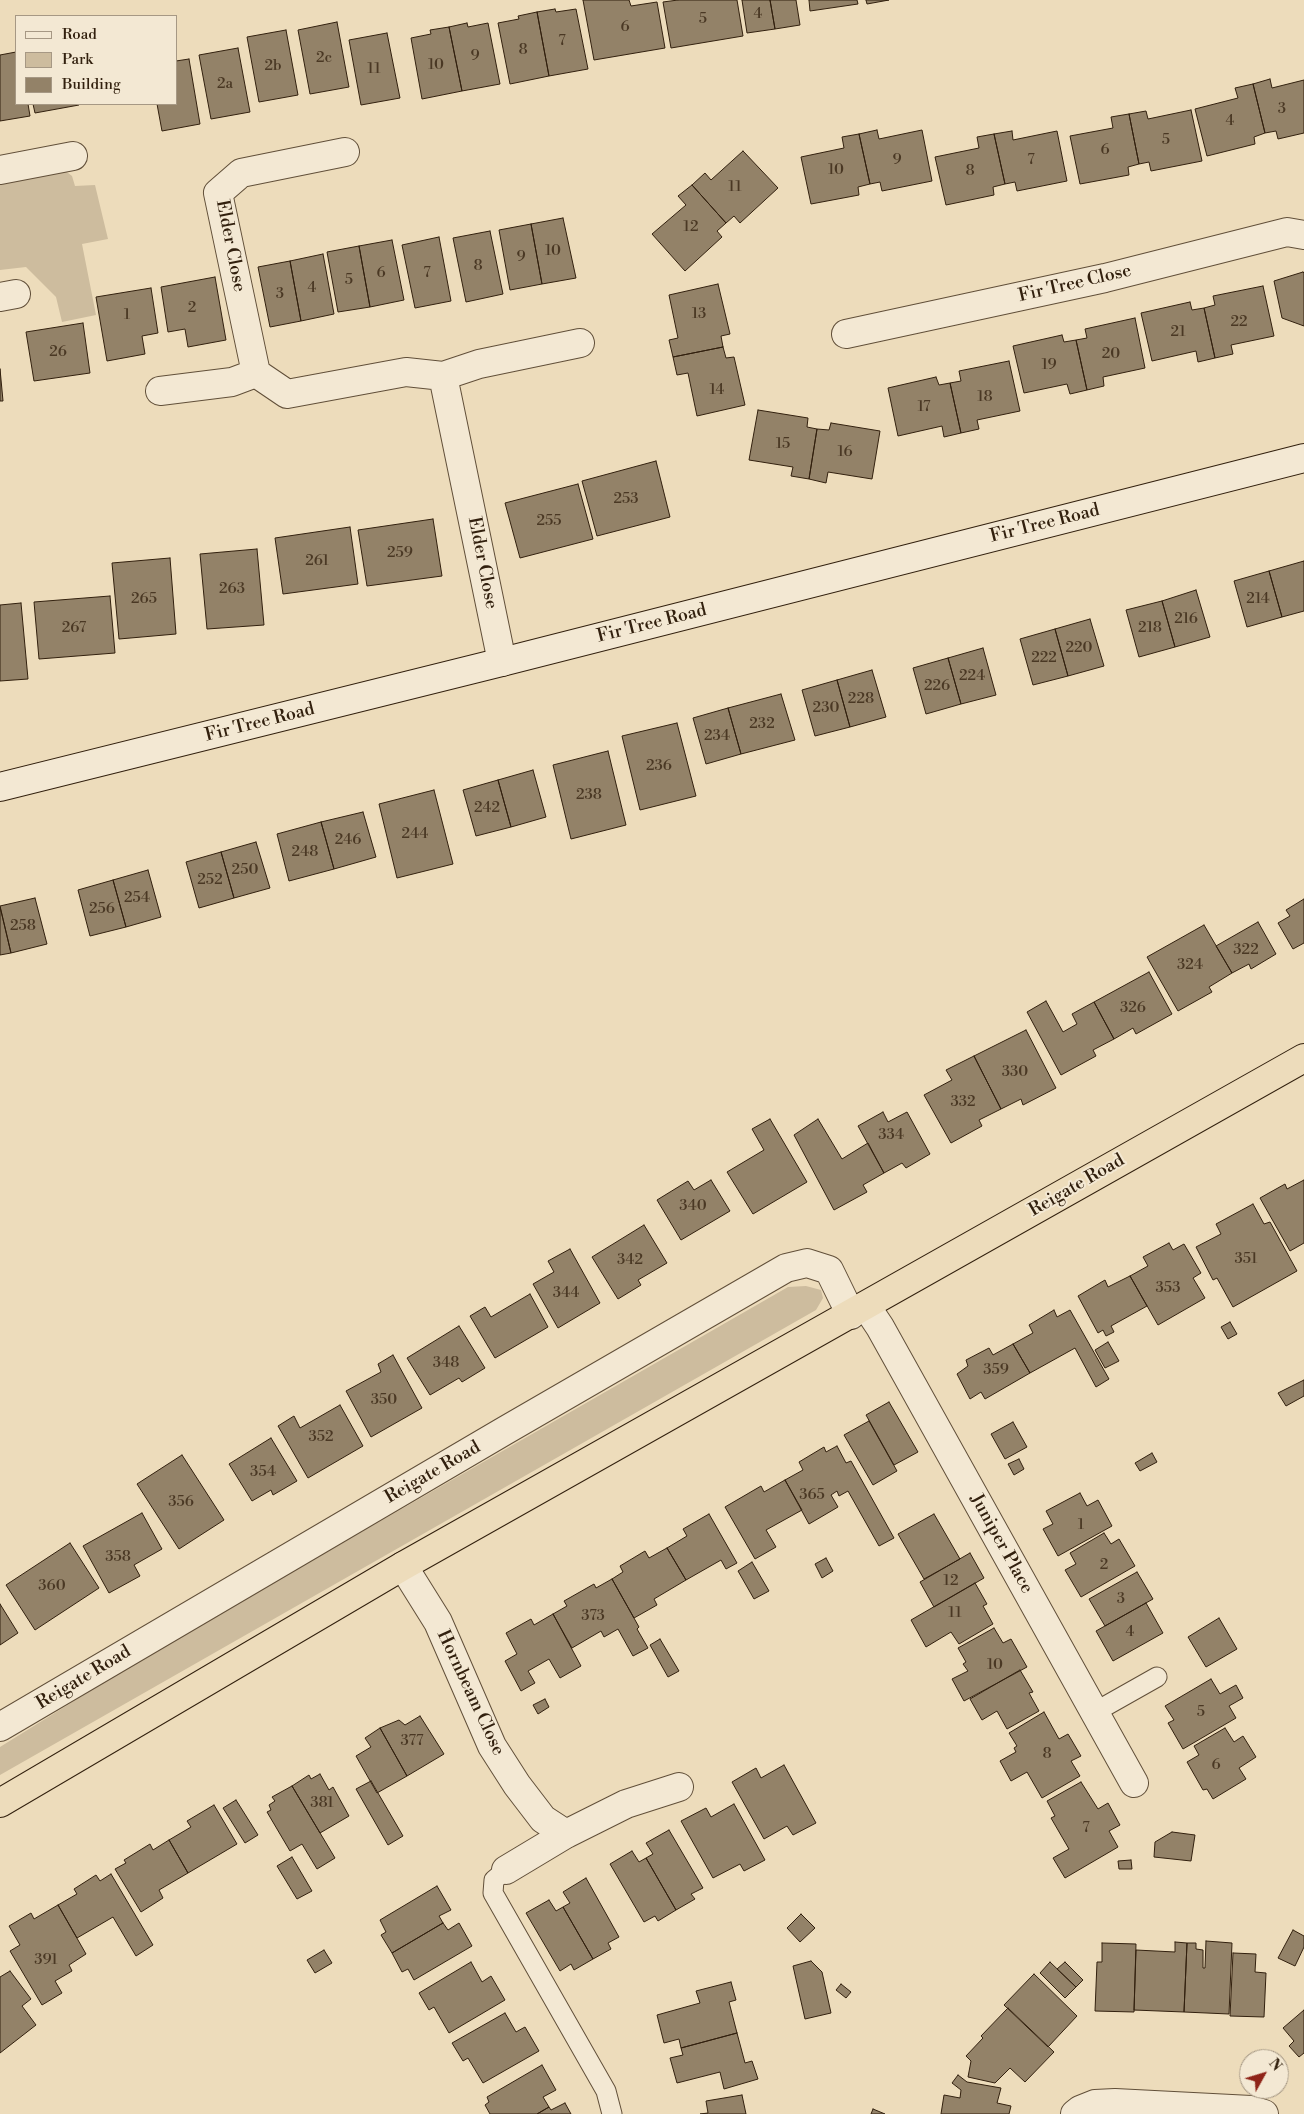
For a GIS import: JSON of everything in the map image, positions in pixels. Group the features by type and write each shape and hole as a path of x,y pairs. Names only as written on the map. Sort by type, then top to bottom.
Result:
{"highway":[{"name":"Reigate Road","path":"0,1803 403,1566 1304,1058"}],"street":[{"name":"Elder Close","path":"256,373 218,193 241,173 345,152"},
{"path":"0,170 74,156"},
{"name":"Fir Tree Close","path":"846,334 1105,278 1287,232 1304,235"},
{"path":"160,391 232,382 256,373 287,394 406,372 443,376 479,364 580,342"},
{"name":"Elder Close","path":"443,376 502,662"},
{"name":"Fir Tree Road","path":"0,787 502,662 1304,458"},
{"name":"Reigate Road","path":"0,1727 786,1268 806,1263 829,1270 858,1310"},
{"name":"Juniper Place","path":"858,1310 889,1344 1134,1782"},
{"name":"Hornbeam Close","path":"403,1566 438,1622 492,1746 517,1786 543,1819 566,1834"},
{"path":"506,1870 566,1834 626,1804 679,1787"},
{"path":"1075,2114 1095,2104 1115,2103 1251,2110 1264,2114"}],"lane":[{"path":"1095,1712 1157,1677"},
{"path":"506,1870 494,1880 493,1893 606,2091 612,2114"}],"green space":[{"path":"63,169 72,176 75,186 95,185 108,239 82,244 96,315 62,322 56,297 26,267 0,270 0,179"},
{"path":"806,1286 821,1290 823,1298 816,1310 0,1775 0,1747 156,1650 788,1287"}],"building":[{"path":"583,0 629,0 631,6 657,2 665,48 594,60"},
{"path":"678,0 737,0 743,36 671,48 663,2"},
{"path":"742,0 770,0 775,29 747,33"},
{"path":"770,0 796,0 800,25 775,29"},
{"path":"809,0 857,0 858,4 810,11"},
{"path":"866,0 889,0 867,4"},
{"path":"555,9 556,12 576,9 588,69 549,76 537,12"},
{"path":"537,12 549,76 510,84 498,23 519,19 518,16"},
{"path":"337,22 349,87 310,94 298,30"},
{"path":"467,23 468,27 488,23 500,84 462,91 449,27"},
{"path":"449,27 462,91 422,99 411,38 431,34 430,30"},
{"path":"286,30 298,95 259,102 247,37"},
{"path":"387,33 400,98 361,105 349,40"},
{"path":"238,48 250,112 211,119 199,55"},
{"path":"15,52 15,105 28,105 30,116 0,121 0,55"},
{"path":"189,59 200,124 162,131 157,105 178,105 178,61"},
{"path":"1270,79 1272,88 1304,80 1304,133 1278,139 1276,131 1265,133 1253,84"},
{"path":"1253,84 1265,133 1254,137 1255,144 1207,156 1195,109 1238,98 1235,88"},
{"path":"33,105 79,105 35,113"},
{"path":"1191,110 1202,161 1151,171 1149,162 1139,164 1129,114 1146,111 1148,119"},
{"path":"1129,114 1139,164 1128,167 1129,175 1080,184 1070,136 1113,128 1111,117"},
{"path":"877,130 879,139 922,130 932,181 882,191 880,182 870,184 859,134"},
{"path":"1012,131 1013,140 1057,131 1067,181 1017,191 1015,182 1005,184 994,134"},
{"path":"859,134 870,184 858,187 859,195 811,204 801,157 844,148 842,137"},
{"path":"994,134 1005,184 993,187 994,195 946,205 935,157 979,148 977,137"},
{"path":"743,151 778,188 740,223 734,216 726,223 692,185 705,173 711,180"},
{"path":"692,185 726,223 717,231 722,237 685,271 652,234 686,205 678,196"},
{"path":"563,218 576,278 542,284 531,224"},
{"path":"531,224 542,284 510,290 499,230"},
{"path":"490,231 503,294 466,302 453,238"},
{"path":"439,237 451,301 415,308 402,245"},
{"path":"392,240 404,300 370,307 359,246"},
{"path":"359,246 370,307 338,312 327,252"},
{"path":"323,254 334,314 301,321 290,261"},
{"path":"290,261 301,321 270,327 258,267"},
{"path":"1303,272 1304,326 1282,318 1274,281"},
{"path":"215,277 226,340 188,347 185,329 168,332 161,287"},
{"path":"718,284 730,334 721,336 723,347 673,357 669,340 678,338 669,295"},
{"path":"1263,286 1274,336 1231,345 1233,354 1215,358 1204,308 1215,305 1213,296"},
{"path":"151,288 158,333 142,336 145,354 107,361 96,297"},
{"path":"1190,302 1192,310 1204,308 1215,358 1198,362 1196,351 1152,361 1141,313"},
{"path":"1135,318 1145,368 1103,377 1104,386 1087,390 1076,340 1087,338 1085,329"},
{"path":"83,323 90,373 34,381 26,332"},
{"path":"1062,335 1064,342 1076,340 1087,390 1070,394 1067,384 1024,393 1013,346"},
{"path":"723,347 726,358 734,357 745,405 697,416 688,373 677,375 673,357"},
{"path":"1009,361 1020,411 977,420 979,429 961,433 950,383 961,381 959,371"},
{"path":"0,369 3,401 0,401"},
{"path":"936,377 939,385 950,383 961,433 944,437 942,426 898,436 888,388"},
{"path":"758,410 808,418 807,427 817,429 809,479 791,476 793,467 749,460"},
{"path":"831,423 880,431 872,479 828,472 826,483 809,479 817,429 829,430"},
{"path":"656,461 670,517 597,536 582,481"},
{"path":"578,484 593,539 520,558 505,503"},
{"path":"433,519 442,576 367,586 358,530"},
{"path":"350,527 358,584 283,594 275,538"},
{"path":"257,549 264,625 207,629 200,554"},
{"path":"170,558 176,634 119,639 112,563"},
{"path":"1304,561 1304,611 1282,617 1269,571"},
{"path":"1269,571 1282,617 1247,627 1234,581"},
{"path":"1196,590 1210,637 1175,647 1162,601"},
{"path":"110,596 115,653 39,659 34,602"},
{"path":"1162,601 1175,647 1139,657 1126,610"},
{"path":"21,603 28,679 0,681 0,605"},
{"path":"1090,619 1104,666 1068,676 1055,629"},
{"path":"1055,629 1068,676 1033,685 1020,639"},
{"path":"983,648 996,695 961,704 948,658"},
{"path":"948,658 961,704 926,714 913,668"},
{"path":"872,670 886,717 850,727 837,680"},
{"path":"837,680 850,727 815,736 802,690"},
{"path":"781,694 795,740 741,754 728,708"},
{"path":"728,708 741,754 706,764 693,718"},
{"path":"677,723 696,796 640,810 622,736"},
{"path":"608,751 626,825 571,839 553,765"},
{"path":"533,770 546,817 511,827 498,780"},
{"path":"498,780 511,827 476,836 463,790"},
{"path":"434,790 453,864 397,878 379,804"},
{"path":"363,812 376,857 334,869 321,822"},
{"path":"321,822 334,869 289,881 277,834"},
{"path":"256,842 270,888 234,898 221,852"},
{"path":"221,852 234,898 199,908 186,862"},
{"path":"148,870 161,917 126,927 113,880"},
{"path":"113,880 126,927 90,936 78,890"},
{"path":"35,898 47,944 11,953 0,906"},
{"path":"1304,899 1304,943 1293,949 1278,923 1290,916 1286,910"},
{"path":"0,907 11,953 0,955"},
{"path":"1258,922 1276,954 1251,969 1249,964 1232,973 1216,946"},
{"path":"1204,925 1232,973 1209,987 1212,992 1178,1011 1147,957"},
{"path":"1149,972 1172,1014 1136,1034 1133,1028 1114,1039 1094,1002"},
{"path":"1046,1001 1063,1032 1077,1024 1072,1014 1094,1002 1114,1039 1093,1050 1096,1056 1061,1075 1027,1012"},
{"path":"1026,1030 1056,1088 1023,1105 1021,1099 1001,1109 974,1056"},
{"path":"974,1056 1001,1109 979,1120 982,1126 951,1143 924,1095 952,1080 946,1070"},
{"path":"883,1112 888,1122 907,1112 930,1154 906,1168 902,1163 884,1173 858,1126"},
{"path":"770,1119 807,1182 753,1214 727,1172 764,1150 752,1129"},
{"path":"818,1119 842,1159 868,1143 884,1173 863,1185 867,1192 834,1210 794,1135"},
{"path":"711,1180 730,1211 681,1240 657,1200 688,1181 694,1190"},
{"path":"1304,1180 1304,1243 1290,1251 1260,1198 1285,1184 1287,1189"},
{"path":"1253,1204 1264,1224 1270,1222 1297,1271 1233,1307 1217,1278 1213,1280 1196,1247 1221,1234 1216,1224"},
{"path":"644,1225 667,1263 638,1280 641,1285 618,1299 592,1257"},
{"path":"1169,1243 1173,1250 1184,1244 1201,1273 1193,1278 1205,1298 1158,1325 1130,1276 1148,1266 1143,1257"},
{"path":"570,1249 600,1303 558,1328 533,1284 554,1272 548,1261"},
{"path":"1130,1276 1147,1306 1111,1326 1114,1332 1106,1336 1103,1330 1098,1333 1078,1296 1105,1280 1108,1287"},
{"path":"530,1294 548,1327 495,1358 470,1316 485,1307 491,1317"},
{"path":"1054,1310 1057,1317 1070,1310 1109,1379 1096,1387 1075,1348 1030,1373 1013,1344 1033,1333 1029,1325"},
{"path":"1230,1322 1237,1334 1228,1339 1221,1327"},
{"path":"459,1326 485,1368 462,1382 459,1378 430,1395 407,1358"},
{"path":"1108,1342 1119,1361 1105,1368 1095,1350"},
{"path":"1013,1344 1030,1373 985,1399 981,1392 970,1399 957,1374 968,1366 966,1360 989,1348 993,1355"},
{"path":"393,1355 422,1408 371,1437 346,1391 381,1372 378,1364"},
{"path":"1304,1380 1304,1396 1286,1406 1278,1393"},
{"path":"889,1402 918,1452 894,1465 866,1415"},
{"path":"340,1405 363,1446 308,1478 278,1426 294,1416 300,1428"},
{"path":"869,1421 897,1471 873,1485 844,1435"},
{"path":"1013,1422 1027,1447 1005,1459 991,1434"},
{"path":"271,1438 297,1481 273,1495 271,1490 252,1501 229,1464"},
{"path":"837,1446 846,1463 851,1461 894,1538 879,1546 848,1491 839,1496 837,1491 831,1495 838,1507 809,1524 785,1480 803,1470 799,1462 824,1447 826,1452"},
{"path":"1152,1453 1157,1462 1140,1471 1135,1463"},
{"path":"182,1455 224,1520 179,1549 137,1484"},
{"path":"1019,1459 1024,1469 1014,1475 1008,1464"},
{"path":"785,1480 802,1510 766,1530 776,1547 755,1559 725,1507 761,1486 764,1492"},
{"path":"1080,1493 1087,1506 1098,1500 1112,1526 1058,1556 1043,1529 1053,1524 1046,1511"},
{"path":"142,1513 162,1549 134,1565 140,1576 109,1593 83,1546"},
{"path":"709,1514 737,1563 726,1569 721,1560 686,1580 667,1548 687,1536 683,1529"},
{"path":"934,1514 960,1559 924,1579 898,1534"},
{"path":"1104,1533 1111,1544 1119,1539 1135,1566 1081,1597 1065,1570 1076,1564 1070,1553"},
{"path":"70,1543 99,1588 35,1630 6,1585"},
{"path":"667,1548 686,1580 654,1599 657,1605 634,1618 612,1579 623,1572 620,1566 645,1551 649,1558"},
{"path":"970,1553 984,1578 934,1607 920,1582"},
{"path":"826,1558 833,1571 822,1578 815,1564"},
{"path":"752,1562 769,1591 754,1599 738,1571"},
{"path":"1137,1572 1153,1599 1105,1626 1089,1599"},
{"path":"612,1579 639,1627 637,1629 648,1648 633,1656 618,1629 604,1637 601,1631 572,1648 553,1614 567,1606 564,1601 594,1584 596,1588"},
{"path":"975,1583 987,1604 983,1606 993,1624 959,1644 951,1632 926,1647 911,1620"},
{"path":"1146,1603 1163,1633 1113,1661 1096,1631"},
{"path":"0,1604 18,1633 0,1645"},
{"path":"553,1614 581,1666 560,1678 549,1659 528,1671 535,1683 521,1691 505,1661 517,1654 506,1633 531,1619 534,1625"},
{"path":"1219,1618 1237,1649 1206,1667 1188,1637"},
{"path":"994,1628 1003,1643 1011,1639 1027,1667 964,1701 952,1679 968,1671 963,1664 966,1662 958,1648"},
{"path":"660,1639 679,1671 668,1677 650,1645"},
{"path":"1020,1670 1033,1692 1029,1693 1039,1711 1007,1729 997,1711 982,1720 970,1699"},
{"path":"1211,1679 1220,1694 1236,1685 1243,1698 1229,1706 1236,1718 1183,1749 1168,1723 1174,1720 1165,1706"},
{"path":"545,1699 549,1707 538,1714 533,1705"},
{"path":"1044,1712 1059,1739 1068,1734 1081,1756 1071,1761 1080,1776 1042,1798 1027,1772 1011,1781 1000,1761 1016,1752 1014,1748 1017,1746 1009,1733"},
{"path":"420,1716 444,1754 407,1776 380,1728 399,1720 405,1725"},
{"path":"380,1728 407,1776 377,1793 356,1756 371,1747 365,1738"},
{"path":"1225,1728 1234,1742 1243,1736 1256,1757 1239,1768 1246,1779 1213,1799 1207,1789 1203,1790 1187,1762 1199,1755 1194,1746"},
{"path":"784,1765 816,1823 793,1835 787,1826 764,1839 732,1782 756,1768 761,1778"},
{"path":"320,1774 329,1790 333,1787 349,1816 320,1833 292,1786 309,1775 311,1779"},
{"path":"371,1781 403,1836 388,1845 356,1789"},
{"path":"1081,1782 1098,1809 1108,1803 1120,1825 1109,1831 1118,1847 1065,1878 1053,1858 1069,1849 1051,1818 1055,1816 1047,1801"},
{"path":"292,1786 335,1858 317,1869 302,1844 290,1851 267,1812 271,1810 269,1805 275,1801 272,1797"},
{"path":"236,1800 258,1835 245,1843 223,1808"},
{"path":"734,1804 765,1860 744,1871 740,1864 713,1878 681,1821 706,1808 711,1817"},
{"path":"214,1805 237,1844 188,1873 169,1840 191,1827 187,1821"},
{"path":"669,1830 703,1888 691,1894 695,1899 676,1910 646,1858 653,1854 646,1843"},
{"path":"1172,1832 1195,1835 1191,1861 1154,1857 1155,1842"},
{"path":"169,1840 188,1873 159,1890 163,1898 141,1912 115,1869 126,1863 124,1860 150,1844 153,1850"},
{"path":"632,1851 639,1862 646,1858 676,1910 658,1921 655,1916 644,1922 610,1864"},
{"path":"292,1857 312,1891 297,1899 277,1866"},
{"path":"1131,1860 1132,1869 1119,1869 1118,1861"},
{"path":"111,1874 153,1945 136,1956 113,1917 77,1938 58,1905 77,1894 74,1889 96,1875 100,1881"},
{"path":"586,1878 619,1937 608,1943 611,1949 593,1959 563,1907 570,1903 563,1892"},
{"path":"437,1886 451,1910 439,1916 443,1923 392,1953 381,1935 386,1932 380,1920"},
{"path":"549,1900 556,1911 563,1907 593,1959 574,1970 571,1964 560,1971 526,1913"},
{"path":"58,1905 86,1954 69,1965 72,1971 55,1981 62,1993 42,2005 10,1951 20,1945 9,1926 31,1913 34,1919"},
{"path":"801,1914 815,1928 800,1942 787,1928"},
{"path":"443,1923 448,1930 459,1923 472,1946 414,1980 408,1969 402,1972 392,1953"},
{"path":"1293,1930 1304,1936 1304,1947 1295,1966 1278,1958"},
{"path":"1206,1941 1232,1943 1229,2014 1184,2012 1187,1943 1196,1943 1196,1949 1203,1950 1203,1968 1205,1968"},
{"path":"1175,1942 1187,1943 1184,2012 1134,2010 1136,1950 1175,1952"},
{"path":"1102,1943 1136,1944 1134,2012 1095,2011 1097,1962 1102,1962"},
{"path":"324,1950 332,1963 315,1973 307,1960"},
{"path":"1233,1953 1256,1954 1255,1972 1266,1973 1264,2017 1230,2016"},
{"path":"811,1961 822,1972 831,2013 805,2019 793,1966"},
{"path":"471,1962 482,1982 491,1976 505,2000 449,2033 434,2007 429,2010 419,1993"},
{"path":"1050,1962 1076,1987 1065,1998 1040,1973"},
{"path":"1065,1962 1083,1980 1076,1987 1057,1969"},
{"path":"10,1971 31,1999 22,2006 36,2025 0,2053 0,1977"},
{"path":"1034,1974 1077,2016 1048,2047 1004,2005"},
{"path":"731,1982 736,2000 729,2002 737,2033 681,2048 679,2039 664,2043 657,2015 700,2003 696,1991"},
{"path":"841,1984 851,1992 846,1998 836,1990"},
{"path":"1008,2008 1054,2052 1025,2082 1010,2068 995,2083 968,2077 971,2061 966,2056 983,2038 981,2036"},
{"path":"1304,2010 1304,2053 1299,2057 1289,2046 1294,2041 1283,2028"},
{"path":"505,2013 516,2032 525,2027 539,2051 483,2083 468,2058 463,2061 452,2043"},
{"path":"737,2033 745,2063 752,2061 758,2079 724,2089 720,2072 677,2083 670,2058 683,2055 681,2048"},
{"path":"542,2065 556,2090 543,2097 549,2107 537,2114 490,2114 485,2105 489,2102 487,2097"},
{"path":"958,2075 967,2082 1001,2088 997,2103 1011,2106 1009,2114 941,2114 944,2095 960,2098 961,2090 952,2083"},
{"path":"742,2095 746,2114 700,2114 708,2113 706,2101"},
{"path":"565,2103 571,2114 537,2114 549,2107 551,2110"},
{"path":"873,2109 885,2114 871,2114"}]}
